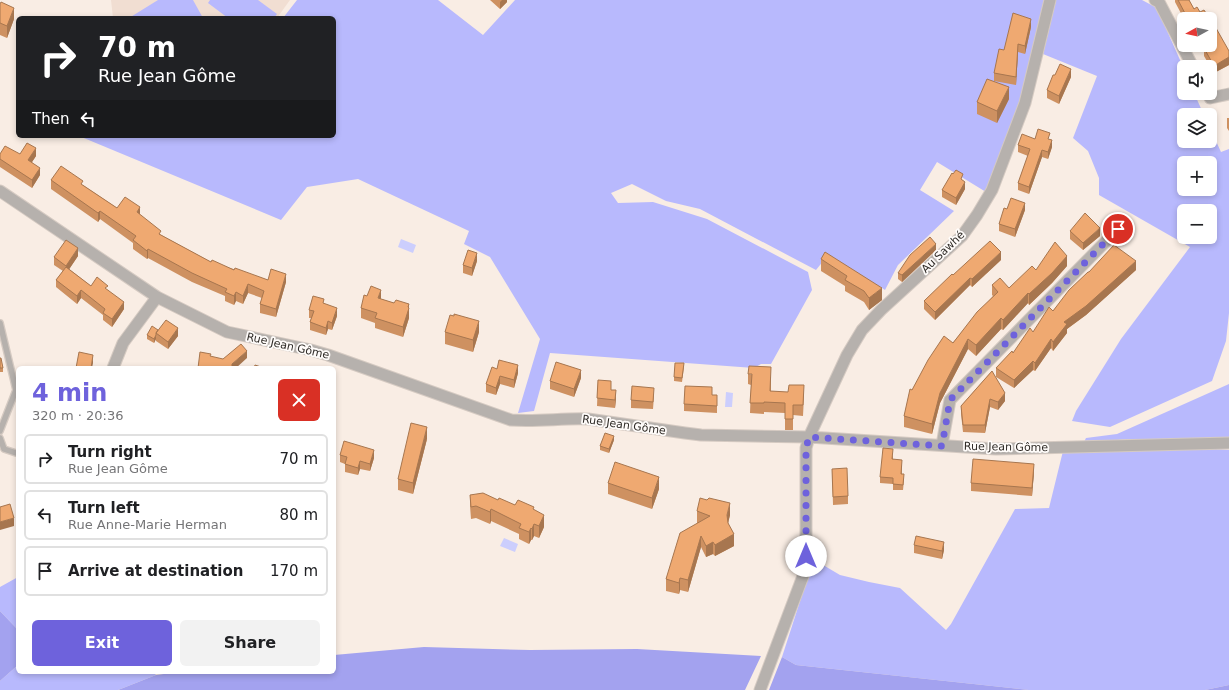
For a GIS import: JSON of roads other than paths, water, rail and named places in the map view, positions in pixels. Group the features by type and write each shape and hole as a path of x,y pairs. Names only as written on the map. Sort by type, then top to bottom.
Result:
{"street":[{"name":"Au Sawhé","path":"760,690 803,576 806,556 806,448 809,437 847,355 862,330 881,310 962,236 992,190 1025,103 1050,0"},
{"path":"1155,0 1159,2 1189,60"},
{"path":"1217,97 1229,94"},
{"name":"Rue Jean Gôme","path":"0,191 157,297 226,332 328,355 511,420 530,421 576,418 685,434 809,437 996,449 1229,443"},
{"path":"942,446 950,400 1118,229"},
{"path":"114,366 123,343 157,297"}],"lane":[{"path":"0,323 16,390 0,431"},
{"path":"0,438 4,450 16,453"}]}
